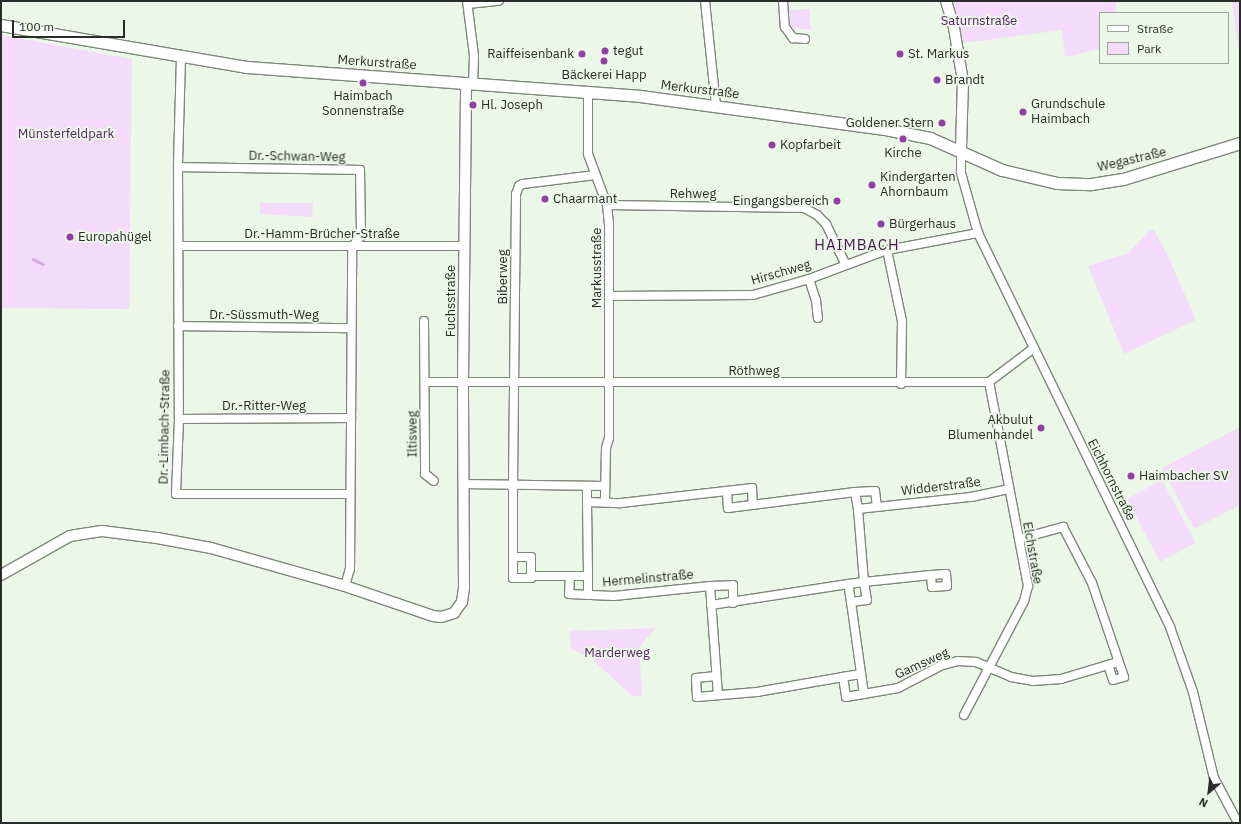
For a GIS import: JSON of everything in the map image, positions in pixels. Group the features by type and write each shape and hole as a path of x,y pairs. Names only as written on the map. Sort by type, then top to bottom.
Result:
{"main road":[{"name":"Merkurstraße","path":"1,25 181,57 292,71 588,91 716,105 904,132 930,138 961,150"},
{"name":"Wegastraße","path":"961,150 1002,170 1028,178 1057,183 1085,184 1142,174 1240,143"}],"street":[{"path":"469,83 474,56 468,3 499,1"},
{"path":"705,1 716,105"},
{"path":"783,1 785,27 793,38 805,39"},
{"path":"946,1 955,32 963,81 961,150"},
{"name":"Dr.-Limbach-Straße","path":"181,57 178,167 180,246 178,326 179,419 176,494 350,494"},
{"name":"Fuchsstraße","path":"345,586 433,616 441,617 454,613 464,594 464,246 469,83"},
{"name":"Markusstraße","path":"588,91 587,145 595,175 607,205 610,296 609,438 606,448 605,486"},
{"name":"Eichhornstraße","path":"961,150 961,172 978,233 1170,627 1193,692 1214,778 1238,823"},
{"name":"Dr.-Schwan-Weg","path":"178,167 360,170 361,236 352,247"},
{"name":"Biberweg","path":"513,484 516,190 523,184 595,175"},
{"name":"Rehweg","path":"607,205 804,208 817,215 826,224 845,264"},
{"name":"Hirschweg","path":"610,296 752,295 809,279 845,264 887,250 978,233"},
{"name":"Dr.-Hamm-Brücher-Straße","path":"180,246 464,246"},
{"path":"1,575 70,536 102,531 150,537 211,548 345,586 350,569 349,418 352,247"},
{"path":"887,250 902,321 901,384"},
{"path":"809,279 816,300 818,318"},
{"name":"Iltisweg","path":"424,322 425,474 434,481"},
{"name":"Dr.-Süssmuth-Weg","path":"178,326 350,328"},
{"path":"988,382 1034,348"},
{"path":"425,382 463,381"},
{"name":"Röthweg","path":"463,381 901,384 988,382"},
{"name":"Elchstraße","path":"964,715 1027,593 1028,586 988,382"},
{"name":"Dr.-Ritter-Weg","path":"179,419 349,418"},
{"path":"463,484 605,486 605,501"},
{"path":"513,484 514,557 530,557 531,576"},
{"path":"587,486 588,502 605,501 621,503 752,488 753,505"},
{"name":"Widderstraße","path":"858,509 971,497 1008,489"},
{"path":"727,491 728,508 855,492 875,491 877,507"},
{"path":"851,602 867,600 855,492"},
{"name":"Hermelinstraße","path":"588,502 588,595"},
{"path":"1019,539 1063,527 1092,583 1124,677 1113,680 1108,665"},
{"name":"Hermelinstraße","path":"514,557 514,578 531,578 531,576 588,576"},
{"path":"718,695 711,605 733,603 848,584 931,575"},
{"name":"Hermelinstraße","path":"570,576 569,594 614,596 733,585 733,603"},
{"path":"848,584 864,694"},
{"name":"Hermelinstraße","path":"710,586 711,605"},
{"name":"Gamsweg","path":"843,677 846,697 898,688 949,662 967,661 989,666 1011,677 1033,681 1061,679 1118,662"},
{"path":"716,676 696,678 697,697 757,692 861,674"}],"green space":[{"name":"Saturnstraße","path":"954,1 1115,1 1117,12 1099,12 1099,49 1065,57 1062,30 963,43"},
{"path":"1232,1 1240,1 1240,60"},
{"path":"809,9 811,30 791,27 789,10"},
{"name":"Münsterfeldpark","path":"1,35 132,59 129,309 1,308"},
{"path":"260,203 313,203 312,217 260,214"},
{"path":"1150,230 1154,230 1164,248 1195,317 1194,321 1124,354 1088,266 1128,253"},
{"path":"1240,427 1240,505 1194,529 1162,468"},
{"path":"1162,480 1196,543 1160,562 1127,499"},
{"name":"Marderweg","path":"656,628 639,647 642,696 632,696 593,660 571,648 570,631"}],"waterway":[{"path":"33,259 43,264"}],"place":[{"name":"tegut","path":"605,51"},
{"name":"Raiffeisenbank","path":"582,54"},
{"name":"St. Markus","path":"900,54"},
{"name":"Bäckerei Happ","path":"604,61"},
{"name":"Brandt","path":"937,80"},
{"name":"Haimbach Sonnenstraße","path":"363,83"},
{"name":"Hl. Joseph","path":"473,105"},
{"name":"Grundschule Haimbach","path":"1023,112"},
{"name":"Goldener Stern","path":"942,123"},
{"name":"Kirche","path":"903,139"},
{"name":"Kopfarbeit","path":"772,145"},
{"name":"Kindergarten Ahornbaum","path":"872,185"},
{"name":"Chaarmant","path":"545,199"},
{"name":"Eingangsbereich","path":"837,201"},
{"name":"Bürgerhaus","path":"881,224"},
{"name":"Europahügel","path":"70,237"},
{"name":"Akbulut Blumenhandel","path":"1041,428"},
{"name":"Haimbacher SV","path":"1131,476"}],"district":[{"name":"HAIMBACH","path":"857,245"}]}
